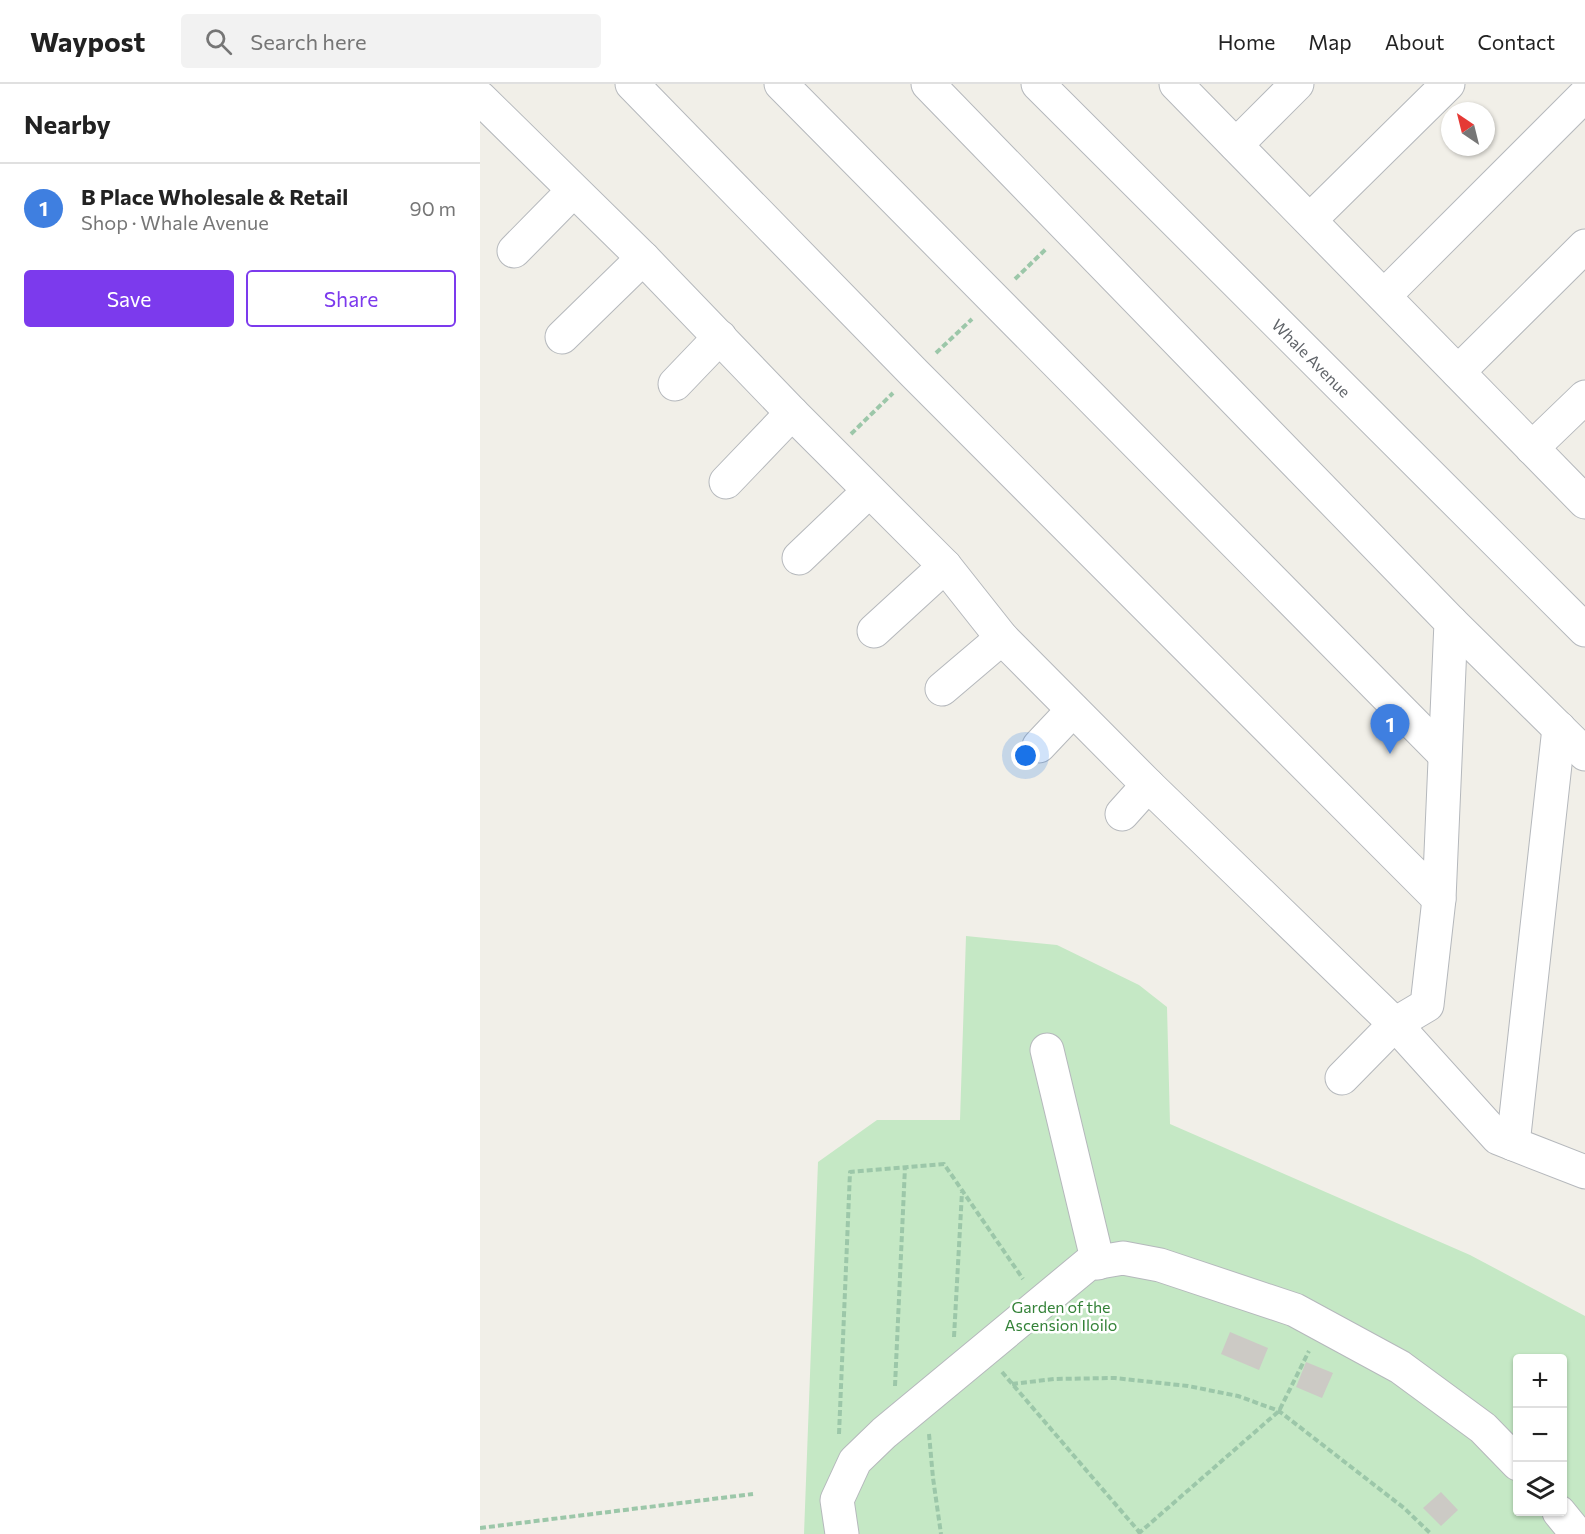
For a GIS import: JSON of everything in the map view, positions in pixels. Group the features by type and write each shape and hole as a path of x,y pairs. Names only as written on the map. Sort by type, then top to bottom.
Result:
{"street":[{"path":"632,84 914,373 1438,899"},
{"path":"781,84 1444,754"},
{"path":"928,84 1451,622 1585,754"},
{"name":"Whale Avenue","path":"1038,84 1585,630"},
{"path":"1176,84 1585,502"},
{"path":"1236,145 1297,84"},
{"path":"1310,220 1448,84"},
{"path":"1384,296 1585,95"},
{"path":"480,98 643,258 792,413 945,566 1002,638 1073,710 1395,1024 1498,1138 1585,1172"},
{"path":"514,251 573,191"},
{"path":"1458,372 1585,246"},
{"path":"562,337 643,258"},
{"path":"675,384 720,337"},
{"path":"1532,448 1585,397"},
{"path":"726,482 792,413"},
{"path":"799,558 870,491"},
{"path":"874,632 945,566"},
{"path":"1342,1078 1395,1024 1427,1005 1438,899 1451,622"},
{"path":"942,690 1002,638"},
{"path":"1039,746 1073,710"},
{"path":"1514,1144 1559,728"},
{"path":"1122,814 1148,785"},
{"path":"1047,1050 1098,1263"},
{"path":"842,1534 837,1500 855,1461 893,1426 1089,1264 1123,1258 1160,1265 1295,1310 1400,1367 1483,1428 1516,1462"},
{"path":"1562,1516 1577,1534"}],"path":[{"path":"832,453 1068,228"},
{"path":"839,1442 850,1172 944,1164 1040,1304"},
{"path":"893,1426 905,1167"},
{"path":"952,1377 962,1190"},
{"path":"984,1351 1140,1534 1279,1411 1321,1324"},
{"path":"1012,1384 1054,1379 1115,1378 1188,1386 1238,1396 1279,1411 1404,1508 1431,1534"},
{"path":"927,1398 933,1478 941,1534"},
{"path":"480,1528 753,1494"}],"green space":[{"name":"Garden of the Ascension Iloilo","path":"966,936 1057,945 1139,985 1167,1007 1170,1124 1470,1255 1585,1316 1585,1534 804,1534 818,1162 877,1120 960,1120"}],"building":[{"path":"1230,1332 1268,1348 1259,1370 1221,1354"},
{"path":"1306,1362 1333,1373 1322,1398 1296,1387"},
{"path":"1441,1492 1458,1510 1441,1526 1423,1508"}],"place":[{"name":"B Place Wholesale & Retail","path":"1390,754"}]}
